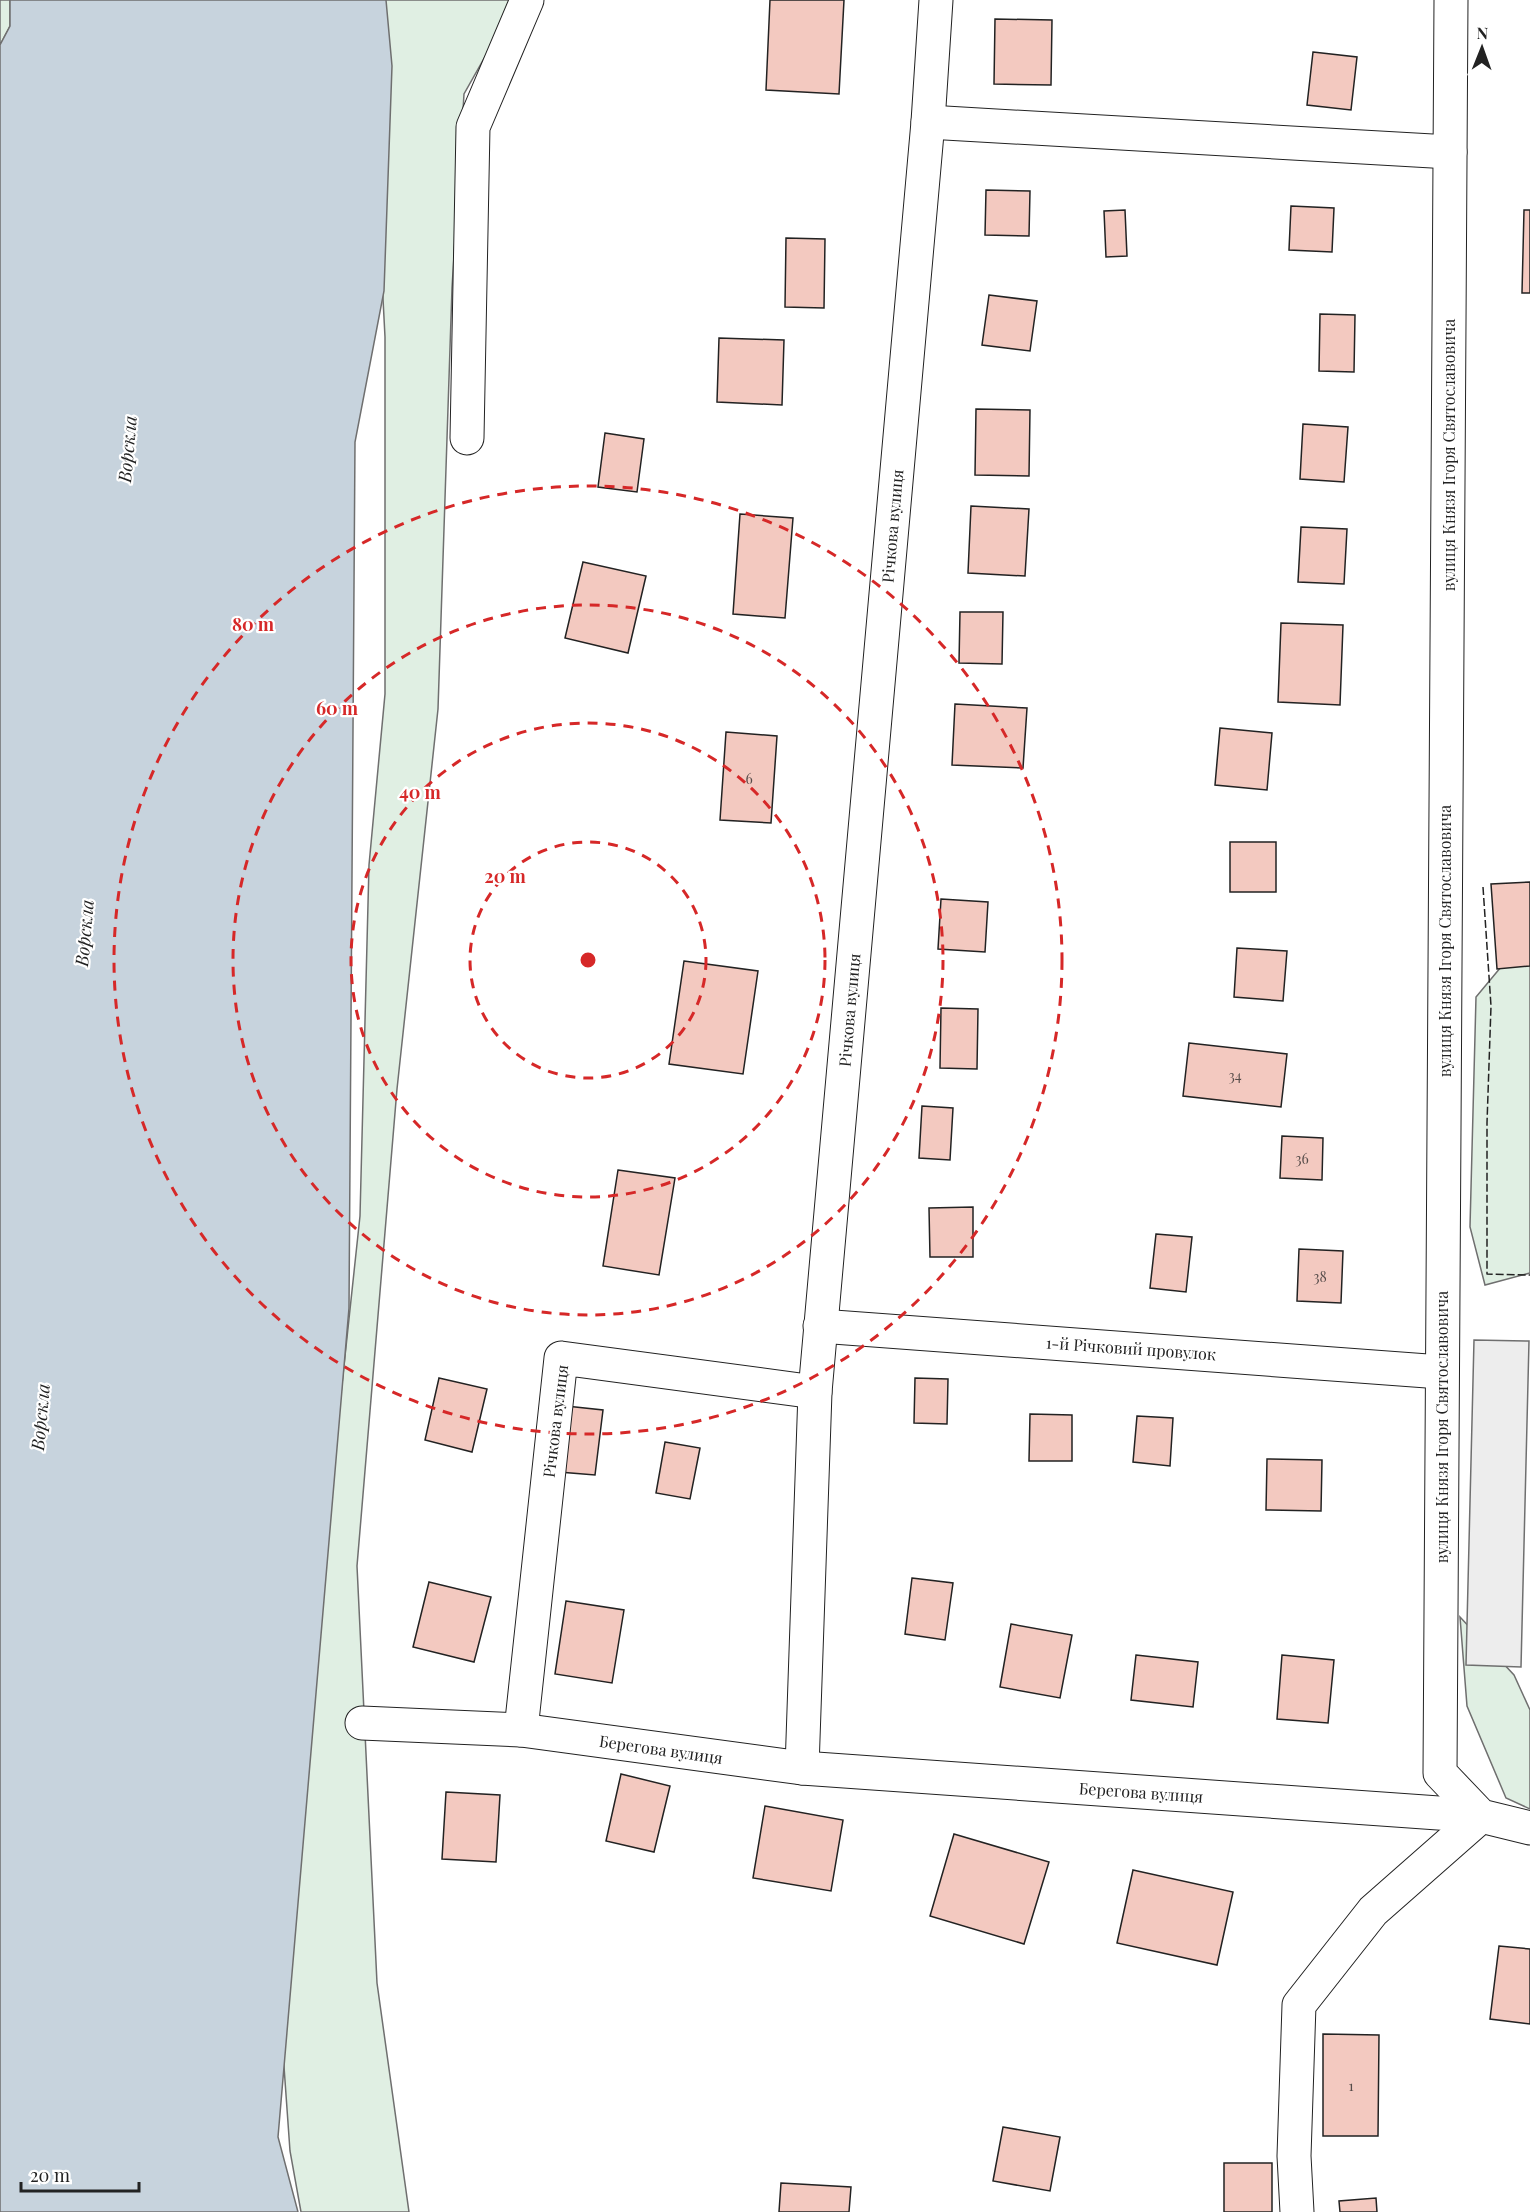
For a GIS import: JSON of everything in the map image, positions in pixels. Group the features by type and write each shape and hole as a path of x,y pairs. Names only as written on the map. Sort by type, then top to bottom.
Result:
{"street":[{"path":"467,438 473,127 527,0"},
{"name":"Річкова вулиця","path":"521,1730 561,1358 814,1392 928,122 936,0"},
{"name":"вулиця Князя Ігоря Святославовича","path":"1451,0 1440,1773 1481,1816"},
{"path":"928,122 1450,152"},
{"name":"1-й Річковий провулок","path":"820,1326 1441,1372"},
{"path":"802,1768 814,1392"},
{"name":"Берегова вулиця","path":"362,1723 521,1730 802,1768 1481,1816"},
{"path":"1297,2212 1294,2156 1299,2005 1374,1911 1481,1816 1530,1828"}],"green space":[{"path":"0,0 10,0 10,26 0,45"},
{"path":"378,0 517,0 464,94 452,288 438,709 397,1089 357,1566 377,1983 409,2212 301,2212 290,2151 278,1982 360,1216 369,865 385,694 385,337 372,87"},
{"path":"1530,951 1530,1273 1485,1285 1470,1227 1476,997 1511,955"},
{"path":"1460,1617 1514,1675 1530,1710 1530,1809 1506,1798 1467,1706"}],"shaded area":[{"path":"1474,1340 1529,1341 1521,1667 1466,1665"}],"water":[{"name":"Ворскла","path":"10,0 386,0 392,66 384,291 355,442 349,1308 278,2137 298,2212 0,2212 0,45 10,26"}],"building":[{"path":"770,0 844,0 839,94 766,90"},
{"path":"995,19 1052,20 1051,85 994,84"},
{"path":"1313,52 1357,57 1351,110 1307,105"},
{"path":"986,190 1030,191 1029,236 985,235"},
{"path":"1291,206 1334,208 1332,252 1289,250"},
{"path":"1125,210 1127,256 1106,257 1104,211"},
{"path":"1524,210 1530,210 1530,293 1522,293"},
{"path":"786,238 825,239 824,308 785,307"},
{"path":"989,295 1037,301 1030,351 982,345"},
{"path":"1320,314 1355,315 1354,372 1319,371"},
{"path":"719,338 784,340 782,405 717,402"},
{"path":"976,409 1030,410 1029,476 975,475"},
{"path":"1303,424 1348,427 1344,482 1300,479"},
{"path":"605,433 644,439 637,492 598,487"},
{"path":"971,506 1029,509 1025,576 968,573"},
{"path":"740,514 793,518 785,618 733,614"},
{"path":"1301,527 1347,529 1344,584 1298,582"},
{"path":"583,562 646,576 628,653 565,638"},
{"path":"960,612 1003,612 1002,664 959,663"},
{"path":"1281,623 1343,625 1340,705 1278,702"},
{"path":"955,704 1027,708 1023,768 952,765"},
{"path":"1220,728 1272,733 1267,790 1215,785"},
{"path":"726,732 777,736 771,823 720,820"},
{"path":"1230,842 1276,842 1276,892 1230,892"},
{"path":"1530,882 1530,966 1497,969 1491,884"},
{"path":"941,899 988,902 985,952 938,949"},
{"path":"1237,948 1287,951 1283,1001 1234,997"},
{"path":"684,961 758,971 743,1074 669,1064"},
{"path":"941,1008 978,1009 977,1069 940,1068"},
{"path":"1189,1043 1287,1054 1281,1107 1183,1096"},
{"path":"922,1106 953,1108 950,1160 919,1158"},
{"path":"1282,1136 1323,1138 1322,1180 1280,1178"},
{"path":"618,1170 675,1178 659,1275 603,1266"},
{"path":"973,1207 973,1257 930,1257 929,1208"},
{"path":"1156,1234 1192,1237 1186,1292 1150,1288"},
{"path":"1299,1249 1343,1251 1341,1303 1297,1301"},
{"path":"439,1378 487,1389 472,1452 425,1440"},
{"path":"915,1378 948,1379 947,1424 914,1423"},
{"path":"566,1406 603,1410 595,1475 559,1472"},
{"path":"1030,1414 1072,1415 1072,1461 1029,1461"},
{"path":"1137,1416 1173,1418 1170,1466 1133,1462"},
{"path":"665,1442 700,1448 690,1499 656,1493"},
{"path":"1267,1459 1322,1460 1321,1511 1266,1510"},
{"path":"912,1578 953,1583 945,1640 905,1634"},
{"path":"429,1582 491,1597 474,1662 413,1647"},
{"path":"566,1601 624,1610 612,1683 555,1674"},
{"path":"1011,1624 1072,1635 1060,1698 1000,1687"},
{"path":"1136,1655 1198,1662 1193,1707 1131,1700"},
{"path":"1282,1655 1334,1660 1328,1723 1277,1719"},
{"path":"621,1774 670,1786 654,1852 606,1841"},
{"path":"446,1792 500,1795 496,1862 442,1859"},
{"path":"765,1806 843,1820 831,1891 753,1878"},
{"path":"954,1834 1049,1862 1024,1944 930,1916"},
{"path":"1133,1870 1233,1892 1217,1965 1117,1943"},
{"path":"1499,1946 1530,1949 1530,2024 1490,2019"},
{"path":"1323,2034 1379,2035 1378,2136 1323,2136"},
{"path":"1003,2127 1060,2137 1050,2191 993,2181"},
{"path":"1224,2163 1272,2163 1272,2212 1224,2212"},
{"path":"781,2183 851,2187 849,2212 779,2212"},
{"path":"1376,2198 1377,2212 1340,2212 1339,2201"}],"fence":[{"path":"1483,887 1491,1006 1487,1123 1487,1274 1530,1275"}]}
